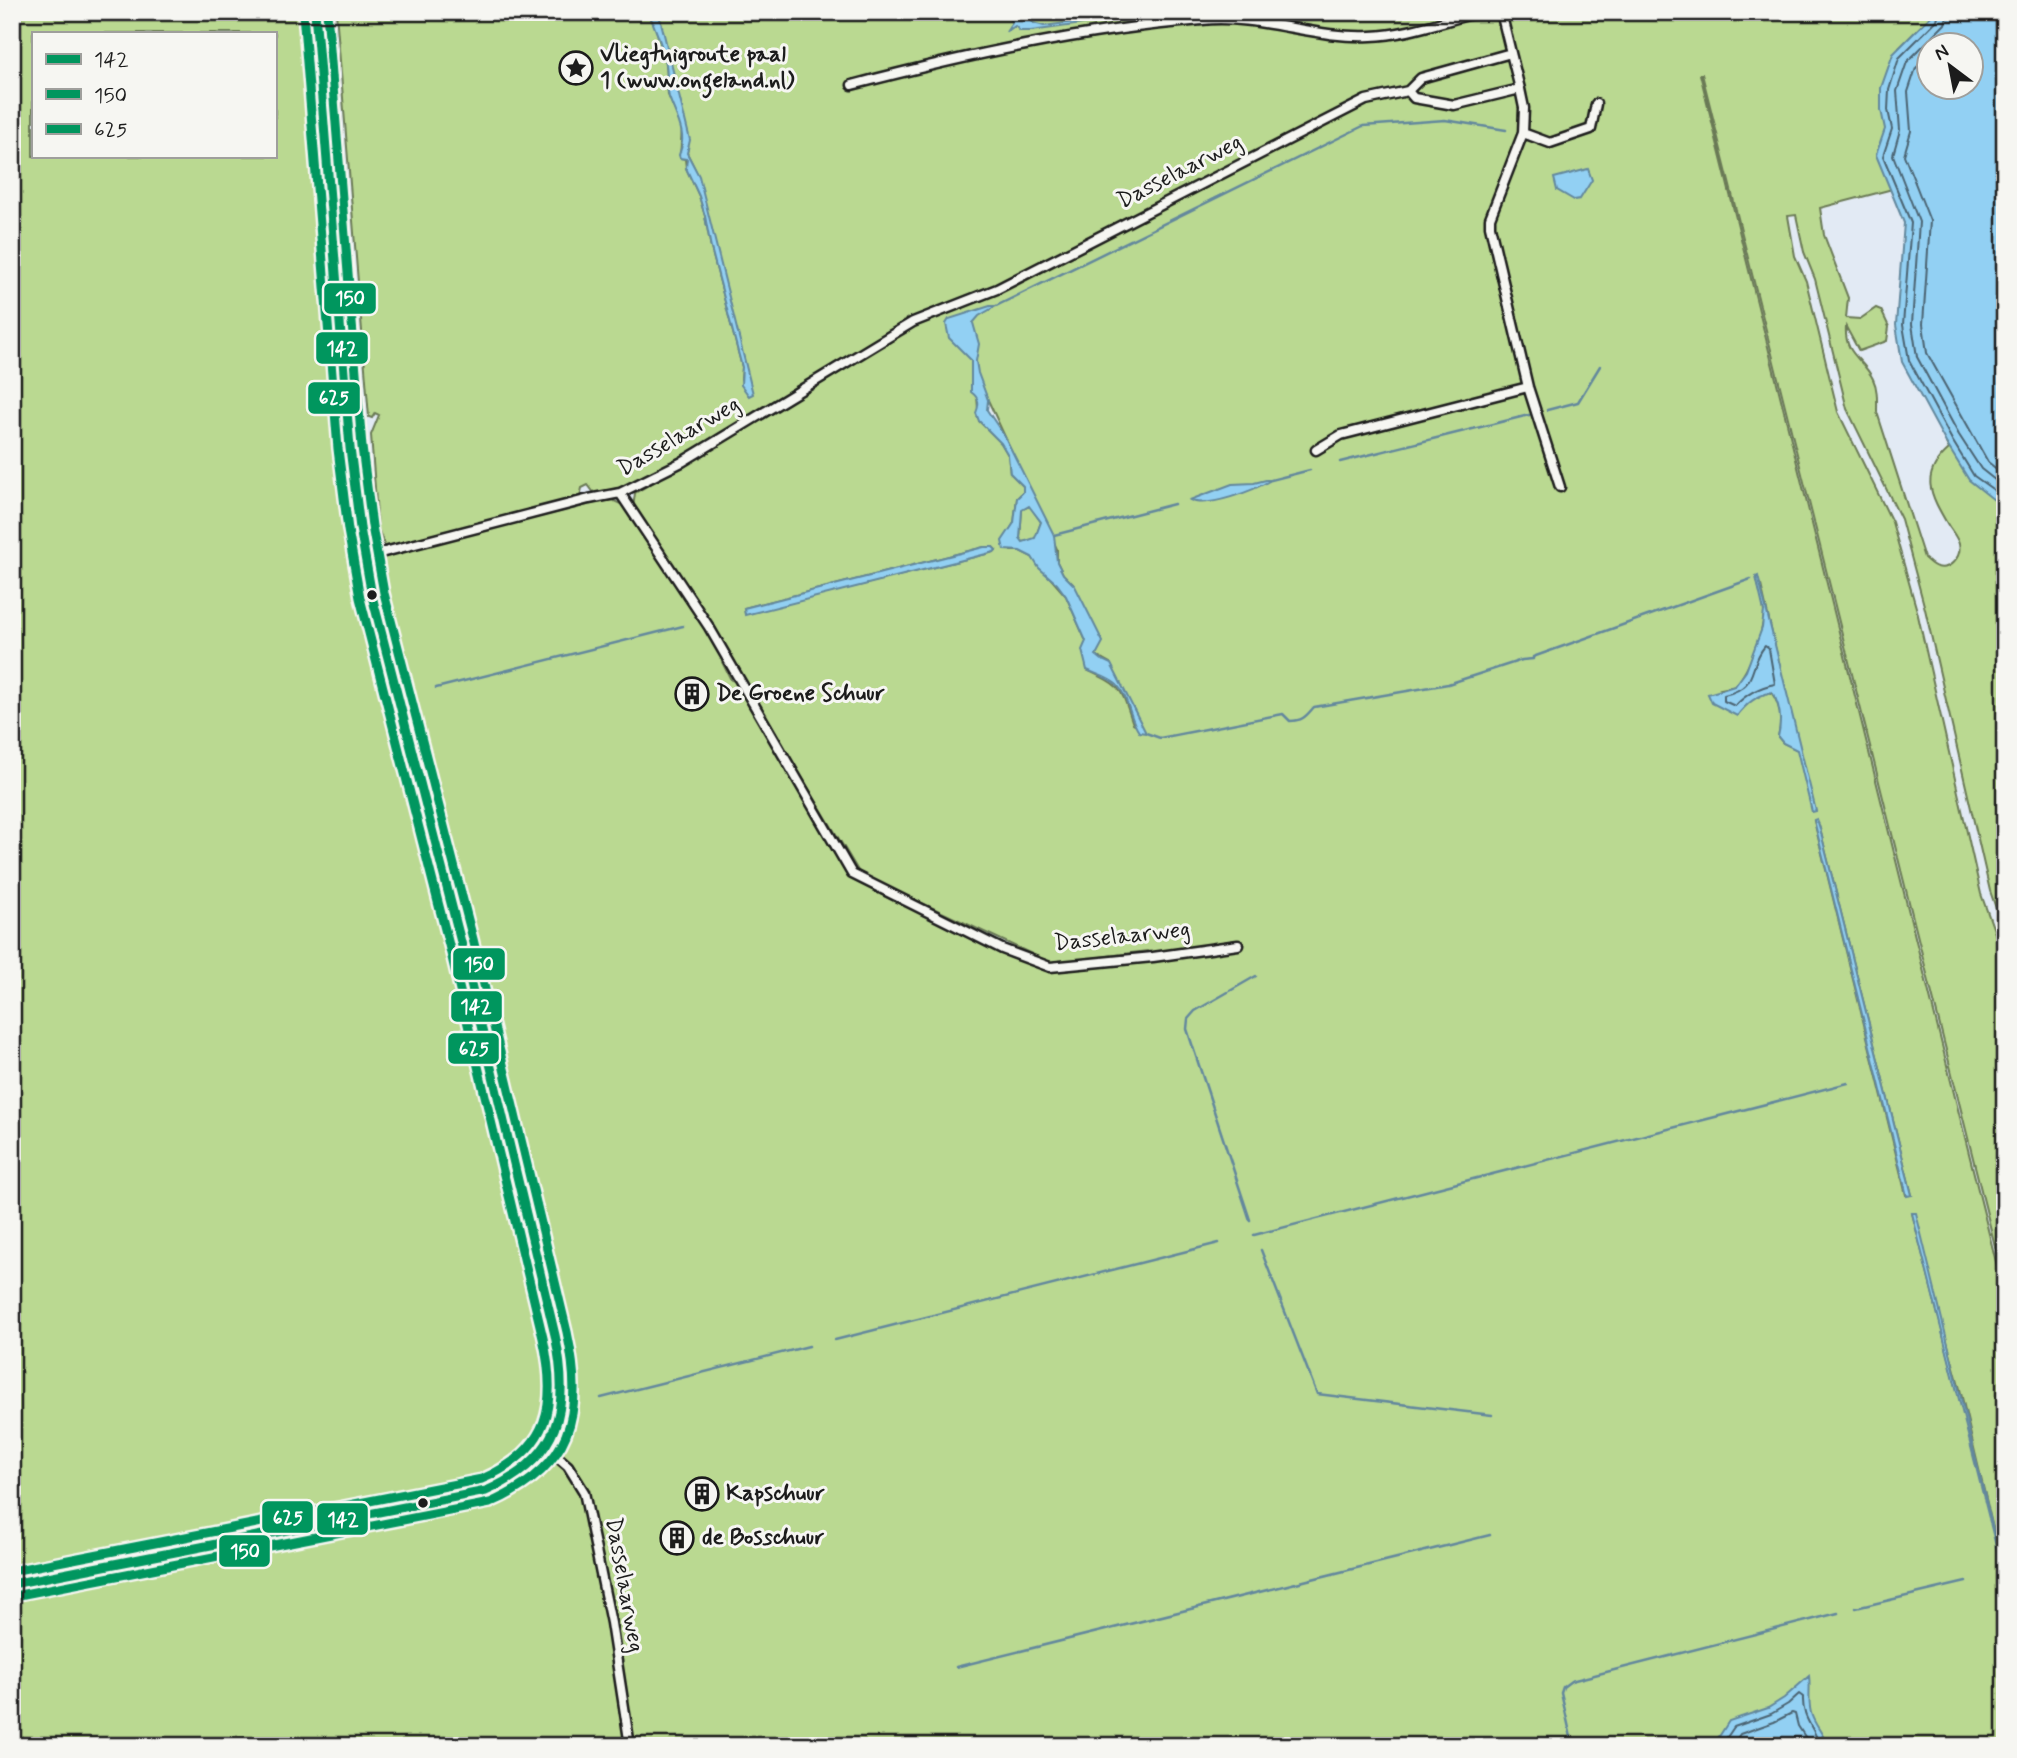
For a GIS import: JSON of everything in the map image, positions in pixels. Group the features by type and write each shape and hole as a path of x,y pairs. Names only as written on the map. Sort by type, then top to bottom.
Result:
{"street":[{"path":"12,1584 486,1490 517,1476 534,1462 556,1429 562,1405 561,1369 550,1314 516,1168 372,596 365,557 350,447 315,12"},
{"path":"852,85 1001,48 1204,19 1249,20 1336,35 1371,36 1394,34 1480,12"},
{"path":"1501,12 1524,108 1523,133 1490,222 1528,387 1560,487"},
{"path":"1511,53 1421,78 1408,91 1414,97 1454,106 1520,89"},
{"name":"Dasselaarweg","path":"1238,945 1050,967 1002,949 852,874 709,627 620,494 682,462 913,322 997,289 1366,100 1408,91"},
{"path":"1523,133 1550,143 1591,129 1596,104"},
{"path":"1316,450 1341,435 1528,387"},
{"path":"365,557 589,499 620,494"},
{"name":"Dasselaarweg","path":"546,1447 568,1465 584,1492 611,1623 630,1746"}],"green space":[{"path":"12,12 310,12 345,453 360,558 374,558 595,503 612,500 623,505 707,630 731,680 738,682 853,880 1020,959 1058,968 1150,961 1147,951 1051,963 860,874 721,642 633,508 635,493 759,421 757,412 633,484 595,494 588,485 582,488 580,497 385,547 378,528 371,435 379,415 375,413 372,418 369,417 336,12 648,12 666,62 668,95 682,127 680,158 685,159 705,216 742,367 741,379 749,396 697,173 687,153 688,146 657,12 1935,12 1899,48 1904,186 1820,208 1824,235 1848,298 1846,318 1860,319 1876,308 1881,310 1889,327 1887,341 1859,351 1846,327 1846,336 1851,350 1875,383 1877,412 1924,558 1933,566 1942,568 1954,562 1959,553 1959,544 1936,504 1930,485 1931,476 1940,458 1949,449 1946,443 2005,186 2005,934 1990,891 1925,609 1901,519 1847,409 1815,279 1804,252 1796,215 1788,216 1795,256 1806,281 1838,412 1892,522 1917,611 1981,894 2005,961 2005,1286 1700,74 2005,1298 2005,1566 2002,1567 2005,1568 2005,1746 12,1746","holes":["975,372 1057,549 1057,562 1063,574 1073,584 1099,647 1096,655 1110,663 1140,728 1133,724 1119,689 1108,680 1087,670 1086,641 1066,596 1032,557 1020,551 1011,551 1005,538 1014,523 1017,498 1023,492 1023,486 1010,473 1008,455 1001,443 979,421","984,547 993,547 996,550 745,614 744,608","1757,581 1761,585 1796,749 1783,743 1778,737 1780,713 1771,692 1756,696 1746,704 1721,689 1736,686 1758,642 1764,613","1817,820 1820,829 1912,1195 1906,1195 1814,821","1912,1213 1960,1389 2000,1558"]},
{"path":"319,12 333,12 373,528 379,548 373,547 366,538 357,479 333,178 337,162 332,105 325,89"},
{"path":"1030,506 1041,522 1035,539 1023,542 1020,539 1022,509"}],"water":[{"path":"648,12 659,14 690,140 687,153 699,176 753,394 749,396 741,385 742,367 705,216 686,168 687,159 680,158 679,155 682,133 669,97 666,64 658,35"},
{"path":"1006,12 1027,12 1033,23 1044,26 1140,13 1141,16 1031,31 1020,31 1015,26 1006,32 1012,23"},
{"path":"1935,12 2005,12 2005,505 1994,500 1969,480 1902,362 1896,325 1904,223 1876,155 1885,129 1881,110 1881,88 1893,54"},
{"path":"1588,169 1592,180 1580,199 1574,200 1557,190 1554,178"},
{"path":"996,306 973,323 979,344 976,361 988,400 987,410 1005,437 1054,535 1057,562 1063,574 1075,586 1103,642 1096,655 1111,664 1146,733 1139,732 1124,695 1117,685 1087,670 1082,650 1086,641 1066,596 1057,584 1039,568 1032,557 1020,551 1004,550 1002,541 1014,523 1017,498 1023,492 1023,486 1010,473 1008,455 1001,443 979,421 976,413 978,401 971,392 971,360 949,338 946,324 949,319","holes":["1029,506 1041,522 1035,538 1023,542 1020,538 1022,510"]},
{"path":"1271,480 1231,497 1208,502 1190,500 1232,484"},
{"path":"984,547 993,547 996,550 745,615 744,608"},
{"path":"1758,576 1816,811 1812,812 1797,750 1783,743 1778,737 1780,713 1772,692 1752,701 1737,716 1712,703 1708,694 1735,686 1746,671 1762,628 1764,611 1756,577"},
{"path":"1817,819 1912,1195 1907,1196 1814,820"},
{"path":"1912,1213 1916,1213 2000,1558 1999,1558"},
{"path":"1809,1676 1811,1711 1827,1746 1797,1743 1792,1746 1713,1746 1729,1721 1768,1708"}],"waterway":[{"path":"996,306 1363,126 1445,120 1506,130"},
{"path":"1547,410 1578,402 1600,366"},
{"path":"1340,462 1529,415"},
{"path":"1271,480 1310,470"},
{"path":"1054,535 1174,504"},
{"path":"1146,733 1160,738 1283,714 1290,721 1294,721 1304,717 1314,707 1448,684 1522,660 1533,659 1751,579"},
{"path":"436,688 683,626"},
{"path":"1250,1220 1187,1029 1188,1019 1195,1011 1256,976"},
{"path":"1254,1235 1848,1083"},
{"path":"835,1340 1219,1243"},
{"path":"1261,1250 1317,1394 1492,1415"},
{"path":"601,1398 809,1346"},
{"path":"956,1667 1490,1535"},
{"path":"1856,1608 1966,1582"},
{"path":"1573,1746 1561,1693 1563,1687 1571,1681 1838,1613"}],"transit line":[{"name":"142","path":"12,1584 486,1491 511,1478 545,1447 560,1409 560,1362 555,1335 461,942 372,596 360,528 350,448 315,12"},
{"name":"150","path":"14,1596 490,1503 518,1489 539,1473 555,1455 566,1435 572,1413 574,1389 567,1332 473,939 384,593 372,526 362,447 327,12"},
{"name":"625","path":"12,1571 482,1479 522,1454 535,1439 544,1422 548,1404 549,1384 543,1338 449,945 360,598 348,530 338,449 303,13"}],"place":[{"name":"Vliegtuigroute paal 1 (www.ongeland.nl)","path":"576,68"},
{"name":"De Groene Schuur","path":"692,694"},
{"name":"Kapschuur","path":"702,1494"},
{"name":"de Bosschuur","path":"677,1538"}]}
